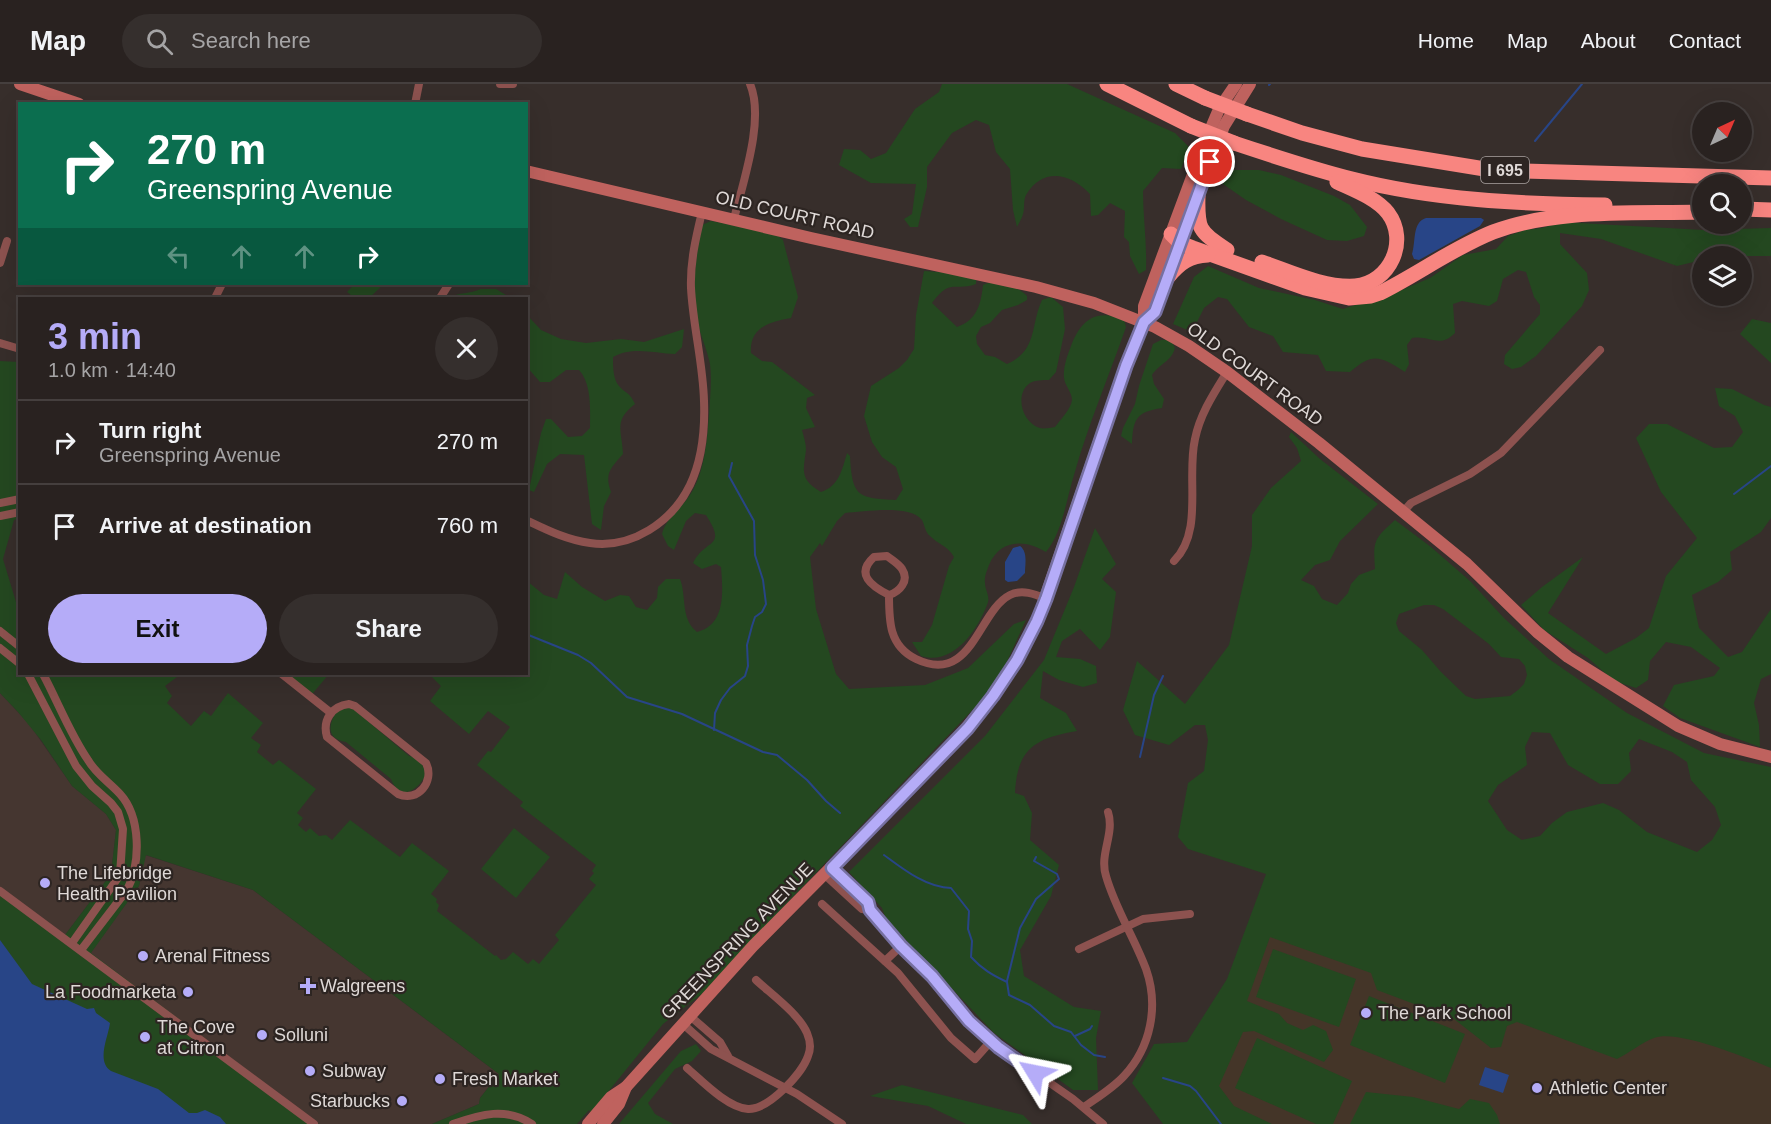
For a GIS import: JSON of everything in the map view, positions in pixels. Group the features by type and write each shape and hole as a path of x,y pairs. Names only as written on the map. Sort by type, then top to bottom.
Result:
{"highway":[{"name":"I 695","path":"1107,84 1191,126 1234,143 1353,180 1427,194 1477,199 1692,210"},
{"name":"I 695","path":"1176,84 1246,114 1302,133 1362,148 1491,170 1771,178"},
{"path":"1184,84 1203,97"},
{"path":"1178,237 1337,285 1358,286 1377,278 1390,265 1395,256 1397,239 1393,222 1384,209 1359,193 1293,163"},
{"path":"1198,196 1197,220 1200,226 1208,237 1227,250"},
{"path":"1752,209 1771,210"},
{"path":"1178,237 1210,255 1305,288 1349,298 1380,293 1473,240 1514,225 1573,216 1692,210"},
{"path":"1168,277 1188,258 1196,255 1210,255"}],"main road":[{"path":"20,84 73,102"},
{"name":"GREENSPRING AVENUE","path":"1144,322 1155,312 1168,277 1178,237 1219,109 1236,84"},
{"name":"GREENSPRING AVENUE","path":"588,1124 611,1097 626,1087 753,946 829,871 980,713 1017,660 1046,599 1112,404 1144,322 1144,306 1198,196 1224,126 1250,84"},
{"name":"OLD COURT ROAD","path":"528,171 1036,287 1084,300 1144,322 1177,339 1227,372 1478,573 1542,637 1586,669 1644,706 1691,732 1734,748 1771,757"},
{"name":"GREENSPRING AVENUE","path":"603,1124 619,1104 626,1087"}],"street":[{"path":"415,102 419,84"},
{"path":"500,84 513,84"},
{"path":"734,219 755,123 753,85"},
{"path":"528,521 563,537 605,544 632,539 654,527 683,497 695,471 703,432 703,379 691,286 692,256 702,212"},
{"path":"0,263 7,241"},
{"path":"0,343 18,348"},
{"path":"1404,512 1411,502 1478,470 1501,453 1600,350"},
{"path":"1174,561 1185,548 1190,534 1195,436 1204,412 1227,372"},
{"path":"0,503 18,499"},
{"path":"0,516 18,512"},
{"path":"887,556 902,569 903,585 889,595 865,576 864,570 874,557 887,556"},
{"path":"889,595 891,631 897,645 921,662 940,664 962,654 970,647 994,610 1010,595 1032,593 1046,599"},
{"path":"0,631 18,645"},
{"path":"0,648 18,662"},
{"path":"29,675 76,766 118,812 123,829 120,875 72,943"},
{"path":"44,675 87,760 129,806 136,828 132,879 127,890 81,950"},
{"path":"283,675 331,713"},
{"path":"343,705 355,706 426,763 429,775 421,791 410,797 398,794 330,740 327,737 325,726 331,713 343,705"},
{"path":"1084,1107 1113,1086 1130,1069 1142,1051 1150,1030 1152,1016 1150,982 1104,866 1111,825 1108,812"},
{"path":"122,865 134,866"},
{"path":"829,871 862,909 870,910 901,946 932,976 969,1021 991,1041 1084,1107 1103,1124"},
{"path":"0,891 314,1124"},
{"path":"822,904 910,986 951,1038 975,1059 991,1041"},
{"path":"1079,949 1127,926 1155,917 1190,914"},
{"path":"885,961 901,946"},
{"path":"687,1068 726,1100 740,1108 757,1108 773,1099 806,1062 809,1054 809,1041 803,1027 756,980"},
{"path":"686,1020 711,1049 807,1100 842,1124"},
{"path":"453,1124 500,1112 515,1115 532,1124"}],"shaded area":[{"path":"0,693 29,724 72,786 106,814 116,830 111,874 65,935 0,887"},
{"path":"145,855 253,890 499,1074 480,1098 479,1104 432,1124 319,1124 90,953 139,886"},
{"name":"The Park School","path":"1254,919 1771,935 1771,1124 1200,1124"}],"green space":[{"path":"942,84 1067,84 1175,133 1189,147 1181,169 1162,168 1143,191 1146,270 1139,274 1130,256 1129,242 1124,237 1125,211 1110,203 1098,215 1091,216 1090,194 1074,181 1065,178 1048,177 1033,186 1025,197 1023,214 1017,227 1013,210 1010,169 996,152 989,125 976,120 952,133 927,167 927,187 918,227 910,227 904,219 912,214 916,184 871,183 839,165 844,149 860,150 871,159 886,153 915,109 939,92"},
{"path":"1232,170 1259,170 1281,175 1334,196 1350,205 1367,227 1364,236 1347,241 1327,240 1281,219 1246,200 1223,184 1224,175"},
{"path":"711,221 775,233 783,240 798,297 791,318 769,324 757,332 751,344 751,353 762,361 772,362 815,395 807,398 806,408 815,427 802,430 806,448 804,474 809,483 821,492 836,482 847,453 850,456 853,480 860,493 873,498 896,500 903,489 896,467 882,457 872,442 864,416 871,386 899,368 914,349 916,315 924,271 966,274 976,278 976,284 944,290 932,303 957,327 969,320 977,310 983,285 994,282 1007,284 1027,296 1027,300 1002,310 990,323 981,327 976,336 977,344 985,355 995,357 1007,364 1024,352 1029,344 1042,300 1051,297 1063,307 1065,329 1056,372 1049,380 1030,383 1022,394 1022,408 1025,414 1034,425 1040,428 1055,427 1068,411 1072,397 1064,378 1064,370 1080,329 1085,323 1098,316 1105,315 1124,320 1126,327 1086,438 1060,525 1052,544 1046,552 1030,545 1014,544 1006,546 994,556 985,578 988,599 983,615 970,635 953,651 933,658 921,656 912,642 922,642 932,625 949,566 954,557 949,550 928,534 922,520 916,515 897,510 845,513 837,521 822,546 820,543 810,557 816,609 836,674 849,689 925,685 968,668 1014,624 1026,620 1004,668 984,698 703,993 663,1024 591,1113 589,1110 577,1124 432,1124 479,1104 480,1098 499,1074 253,890 146,855 139,886 91,953 319,1124 0,1124 0,887 65,935 111,874 116,830 106,814 72,786 41,740 0,693 0,361 18,362 18,519 14,520 3,559 18,609 18,675 180,675 165,686 172,696 167,703 191,726 204,711 211,716 228,693 263,723 251,738 261,745 257,752 273,765 279,760 316,789 297,813 303,818 298,825 306,832 310,828 319,836 326,835 332,840 350,820 400,857 412,843 449,871 431,894 437,899 436,902 439,905 437,911 501,960 506,959 513,952 528,964 533,959 539,964 559,940 555,935 596,885 589,879 596,865 520,806 523,802 477,765 488,751 491,752 510,727 488,711 469,734 430,701 441,686 432,677 434,675 528,675 528,582 544,595 557,599 565,572 582,587 605,601 620,595 629,596 636,607 647,610 657,598 658,587 666,579 680,579 686,614 697,632 706,628 718,615 722,596 721,567 716,564 702,569 693,563 715,539 715,533 706,515 695,513 686,521 674,550 668,546 662,534 667,522 693,490 705,453 711,370 697,320 694,285 702,225"},
{"path":"1562,222 1692,229 1692,234 1752,234 1752,229 1771,228 1771,256 1752,256 1752,246 1692,246 1692,262 1677,266 1601,239 1560,233 1560,244 1587,273 1589,290 1582,306 1536,356 1521,367 1512,369 1504,364 1505,355 1540,314 1540,305 1534,297 1526,272 1518,270 1503,279 1497,301 1489,306 1462,301 1453,304 1455,333 1449,338 1439,341 1412,338 1407,345 1409,364 1405,372 1377,358 1365,361 1350,372 1326,371 1318,355 1283,352 1273,336 1249,327 1227,299 1218,297 1204,308 1192,332 1173,324 1194,277 1208,266 1259,288 1315,300 1343,309 1430,278 1463,255 1496,249 1508,236 1525,230"},
{"path":"354,285 383,285 370,297 354,297 347,292"},
{"path":"481,289 496,289 509,297 452,297"},
{"path":"528,316 541,330 561,339 586,343 621,339 644,342 684,329 682,347 675,354 635,351 613,357 617,383 635,404 621,421 623,454 610,471 608,480 611,492 604,506 601,530 592,524 584,455 560,454 547,464 534,492 529,490 546,419 551,419 568,437 582,436 590,428 588,390 579,370 566,370 550,382 540,382 528,368"},
{"path":"1752,319 1771,323 1771,363 1740,334"},
{"path":"1161,340 1171,340 1175,348 1171,356 1152,375 1154,384 1164,399 1162,408 1146,412 1138,418 1133,428 1132,444 1121,436 1123,428 1135,404 1153,344"},
{"path":"1715,388 1732,389 1771,407 1771,518 1761,532 1730,552 1732,570 1718,582 1692,595 1699,628 1728,657 1742,652 1771,609 1771,674 1761,679 1754,703 1759,725 1760,747 1680,718 1663,706 1674,685 1714,676 1720,668 1691,647 1666,642 1650,661 1648,680 1636,688 1614,681 1588,658 1544,630 1521,605 1583,557 1548,613 1606,654 1636,638 1649,628 1666,576 1697,538 1661,492 1636,438 1649,424 1667,424 1714,448 1732,447 1743,432 1735,416 1719,406"},
{"path":"1291,432 1320,459 1378,504 1340,541 1330,560 1315,565 1301,580 1314,586 1322,599 1337,605 1359,575 1375,569 1376,541 1395,520 1470,581 1504,618 1549,659 1627,713 1704,753 1771,767 1771,1068 1712,1046 1679,1037 1665,1036 1649,1040 1617,1059 1517,1022 1507,1026 1501,1047 1491,1048 1454,1019 1377,990 1371,973 1270,937 1247,1001 1279,1014 1287,1023 1303,1030 1313,1025 1326,1031 1333,1050 1324,1062 1254,1031 1243,1032 1219,1086 1234,1106 1272,1124 1163,1124 1132,1083 1154,1044 1187,1042 1227,979 1266,874 1188,849 1178,837 1188,783 1204,771 1208,740 1205,725 1195,725 1169,745 1135,735 1123,710 1137,661 1185,704 1229,645 1252,546 1252,515 1271,488 1301,461 1297,448 1289,437","holes":["1424,605 1434,605 1443,609 1489,644 1501,657 1519,659 1525,666 1527,675 1524,684 1510,696 1475,699 1466,696 1422,650 1399,631 1396,623 1399,614","1532,732 1550,733 1568,765 1600,784 1618,784 1631,771 1629,753 1639,739 1672,752 1687,762 1691,780 1715,807 1721,825 1712,840 1697,852 1647,832 1619,810 1603,803 1567,812 1540,836 1522,840 1507,830 1488,801 1498,785 1527,765 1525,747"]},
{"path":"1095,528 1116,564 1102,579 1116,592 1110,637 1100,650 1080,629 1062,641 1056,657 1080,659 1096,666 1097,683 1083,687 1059,680 1043,671 1040,698 1066,713 1077,731 1050,737 1031,748 1024,756 1020,766 1015,793 1024,796 1032,813 1030,840 1059,865 1051,896 1020,950 1024,976 1074,1007 1101,1011 1096,1038 1098,1090 1073,1090 994,1033 886,919 882,908 849,872 985,736 1044,660"},
{"path":"278,675 328,675 308,699"},
{"path":"351,707 409,756 421,762 426,774 414,789 409,792 399,790 391,779 346,742 335,738 331,726 337,711"},
{"path":"514,828 550,857 516,898 481,869"},
{"path":"1273,949 1356,979 1339,1027 1256,997"},
{"path":"1369,996 1465,1034 1445,1083 1350,1045"},
{"path":"1257,1038 1352,1081 1333,1124 1316,1124 1235,1088"},
{"path":"696,1044 701,1051 692,1061 675,1069 648,1103 655,1114 673,1124 619,1124 681,1051"},
{"path":"902,1085 1023,1115 1032,1124 966,1124 928,1106 870,1096"},
{"path":"1366,1092 1413,1097 1459,1109 1470,1099 1489,1103 1500,1124 1350,1124"}],"water":[{"path":"1426,218 1481,218 1484,220 1480,226 1419,260 1414,259 1412,254 1416,228"},
{"path":"1020,546 1025,555 1025,573 1017,581 1008,582 1005,580 1005,562 1013,548"},
{"path":"0,940 32,984 87,1009 94,1008 96,1013 110,1023 104,1049 104,1061 111,1071 158,1089 189,1113 205,1110 220,1117 226,1124 0,1124"},
{"path":"1485,1067 1509,1075 1503,1093 1479,1085"}],"waterway":[{"path":"1535,141 1582,84"},
{"path":"714,730 715,713 721,700 730,688 745,676 748,666 747,645 752,626 755,617 762,612 766,604 763,580 755,555 754,521 729,476 732,463"},
{"path":"1734,494 1771,466"},
{"path":"528,635 578,655 591,663 627,697 682,714 763,752 777,755 807,780 840,813"},
{"path":"1140,757 1154,695 1163,676"},
{"path":"884,855 924,881 951,888 969,911 971,957 979,965 1007,982 1009,995 1030,1005 1054,1026 1071,1032 1081,1045 1094,1055 1105,1057"},
{"path":"1007,981 1020,928 1036,899 1059,879 1057,874 1034,861 1036,857"},
{"path":"1075,1036 1092,1026"},
{"path":"1163,1078 1190,1086 1221,1124"}],"place":[{"name":"The Lifebridge Health Pavilion","path":"45,883"},
{"name":"Arenal Fitness","path":"143,956"},
{"name":"Walgreens","path":"308,986"},
{"name":"La Foodmarketa","path":"188,992"},
{"name":"The Park School","path":"1366,1013"},
{"name":"Solluni","path":"262,1035"},
{"name":"The Cove at Citron","path":"145,1037"},
{"name":"Subway","path":"310,1071"},
{"name":"Fresh Market","path":"440,1079"},
{"name":"Athletic Center","path":"1537,1088"},
{"name":"Starbucks","path":"402,1101"}],"route":[{"path":"1035,1073 998,1047 969,1021 932,976 901,946 870,910 868,902 832,868 968,728 1006,678 1028,640 1046,599 1119,384 1144,322 1155,312 1210,162"}]}
